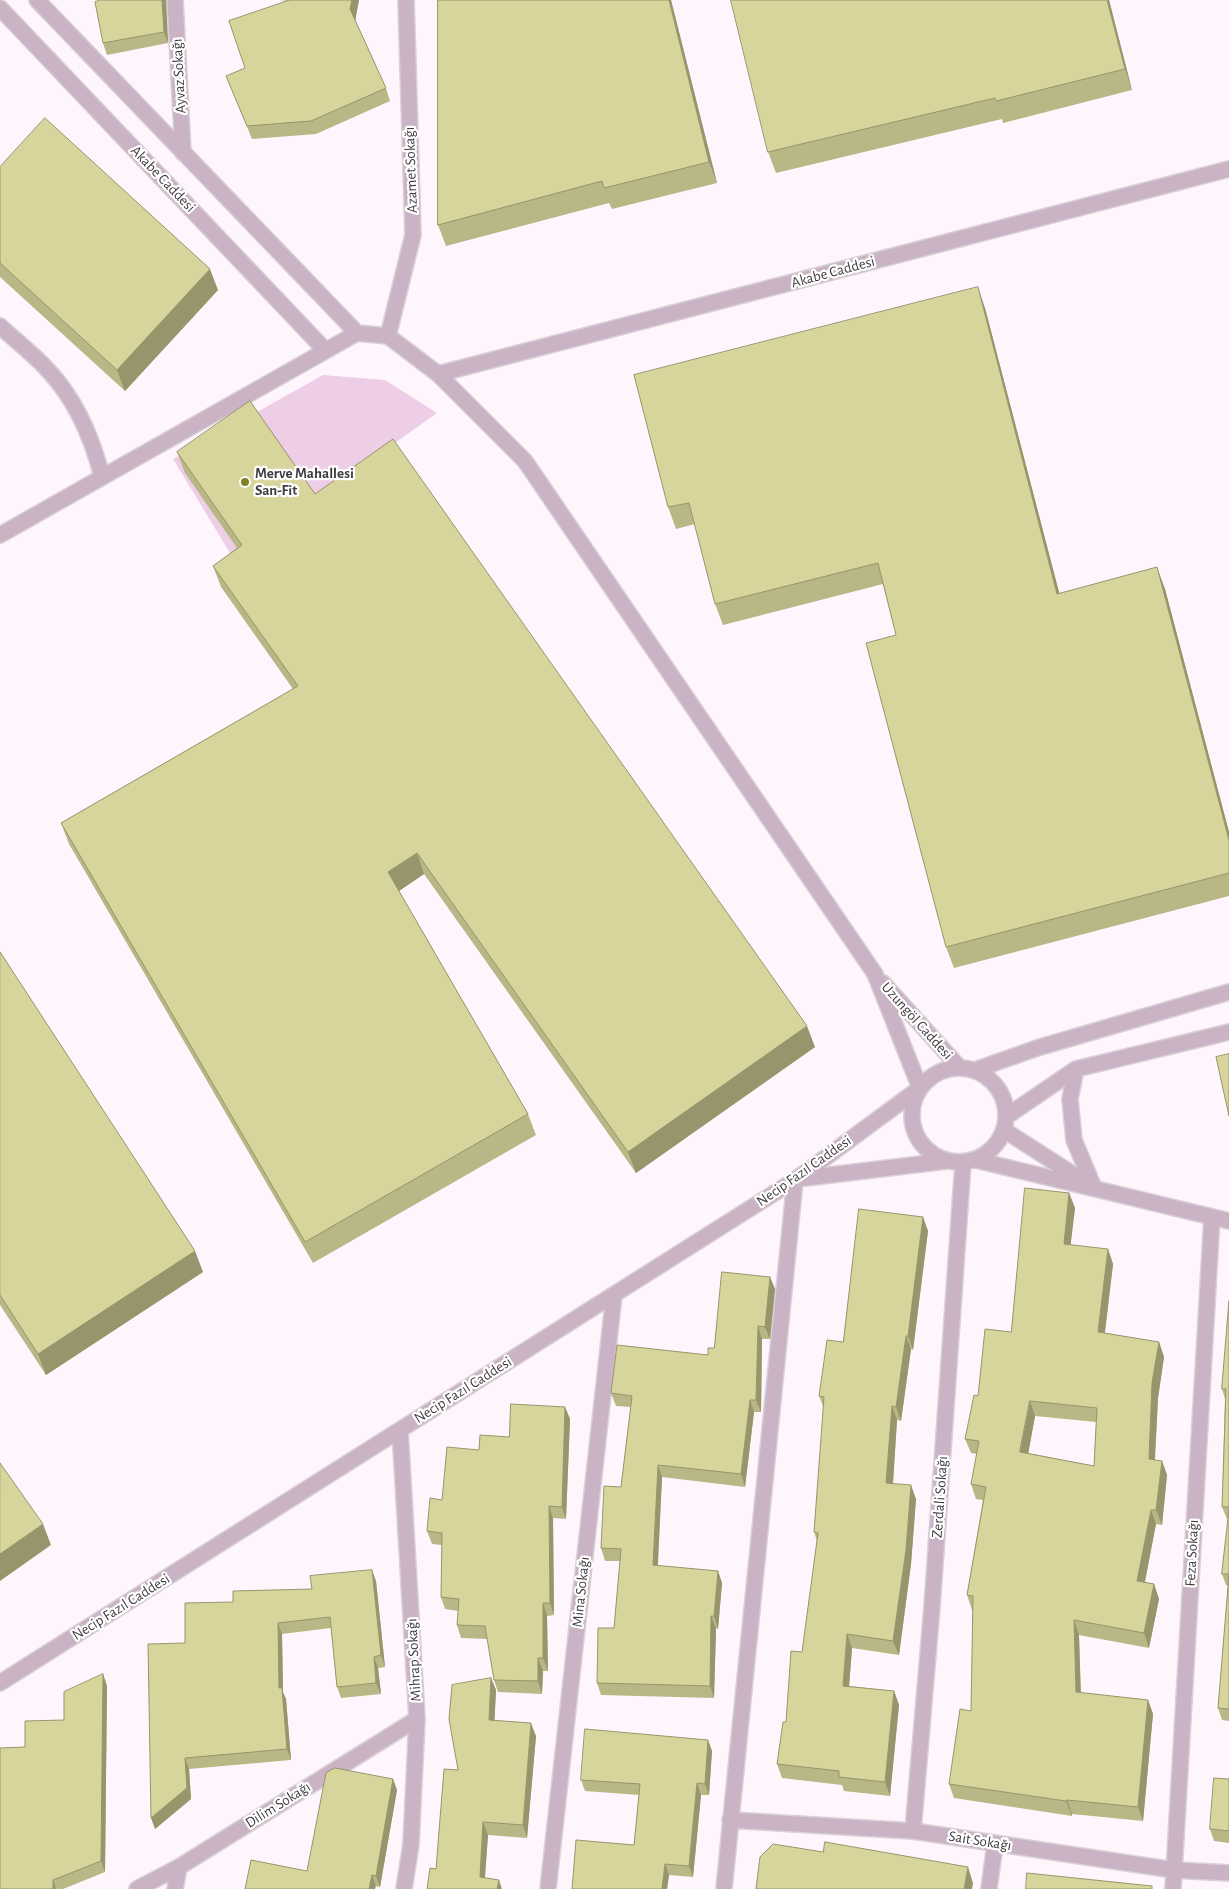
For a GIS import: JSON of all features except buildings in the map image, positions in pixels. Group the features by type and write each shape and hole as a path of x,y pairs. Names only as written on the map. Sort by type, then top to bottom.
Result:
{"street":[{"path":"37,0 357,333"},
{"name":"Ayvaz Sokağı","path":"175,0 184,153"},
{"name":"Azamet Sokağı","path":"388,336 413,235 406,0"},
{"name":"Akabe Caddesi","path":"0,8 325,350"},
{"name":"Akabe Caddesi","path":"438,374 1229,169"},
{"path":"0,326 47,368 74,405 96,451 102,477"},
{"path":"0,535 357,333 388,336 438,374 525,461 875,974 920,1088"},
{"name":"Uzungöl Caddesi","path":"875,974 967,1069"},
{"path":"946,1161 933,1155 922,1145 914,1131 913,1101 920,1088 931,1077 945,1070 967,1069 1229,992"},
{"path":"1005,1123 1076,1069 1229,1032"},
{"path":"967,1069 988,1077 998,1088 1004,1101 1005,1123 998,1143 988,1153 969,1162"},
{"path":"1076,1069 1070,1099 1074,1140 1094,1188"},
{"name":"Necip Fazıl Caddesi","path":"0,1683 795,1180 920,1088"},
{"path":"1005,1123 1094,1188"},
{"path":"724,1889 795,1180 946,1161 969,1162 1094,1188 1229,1221"},
{"name":"Zerdali Sokağı","path":"913,1831 969,1162"},
{"name":"Feza Sokağı","path":"1173,1889 1212,1217"},
{"name":"Mina Sokağı","path":"548,1889 614,1295"},
{"name":"Mihrap Sokağı","path":"400,1430 417,1719 411,1844 404,1889"},
{"name":"Dilim Sokağı","path":"138,1889 179,1867 417,1719"},
{"name":"Sait Sokağı","path":"730,1820 913,1831 1174,1870 1229,1873"},
{"path":"989,1889 996,1844"},
{"path":"175,1889 179,1867"}],"shaded area":[{"path":"323,375 385,380 437,413 233,558 173,459"}],"place":[{"name":"Merve Mahallesi San-Fit","path":"245,482"}]}
